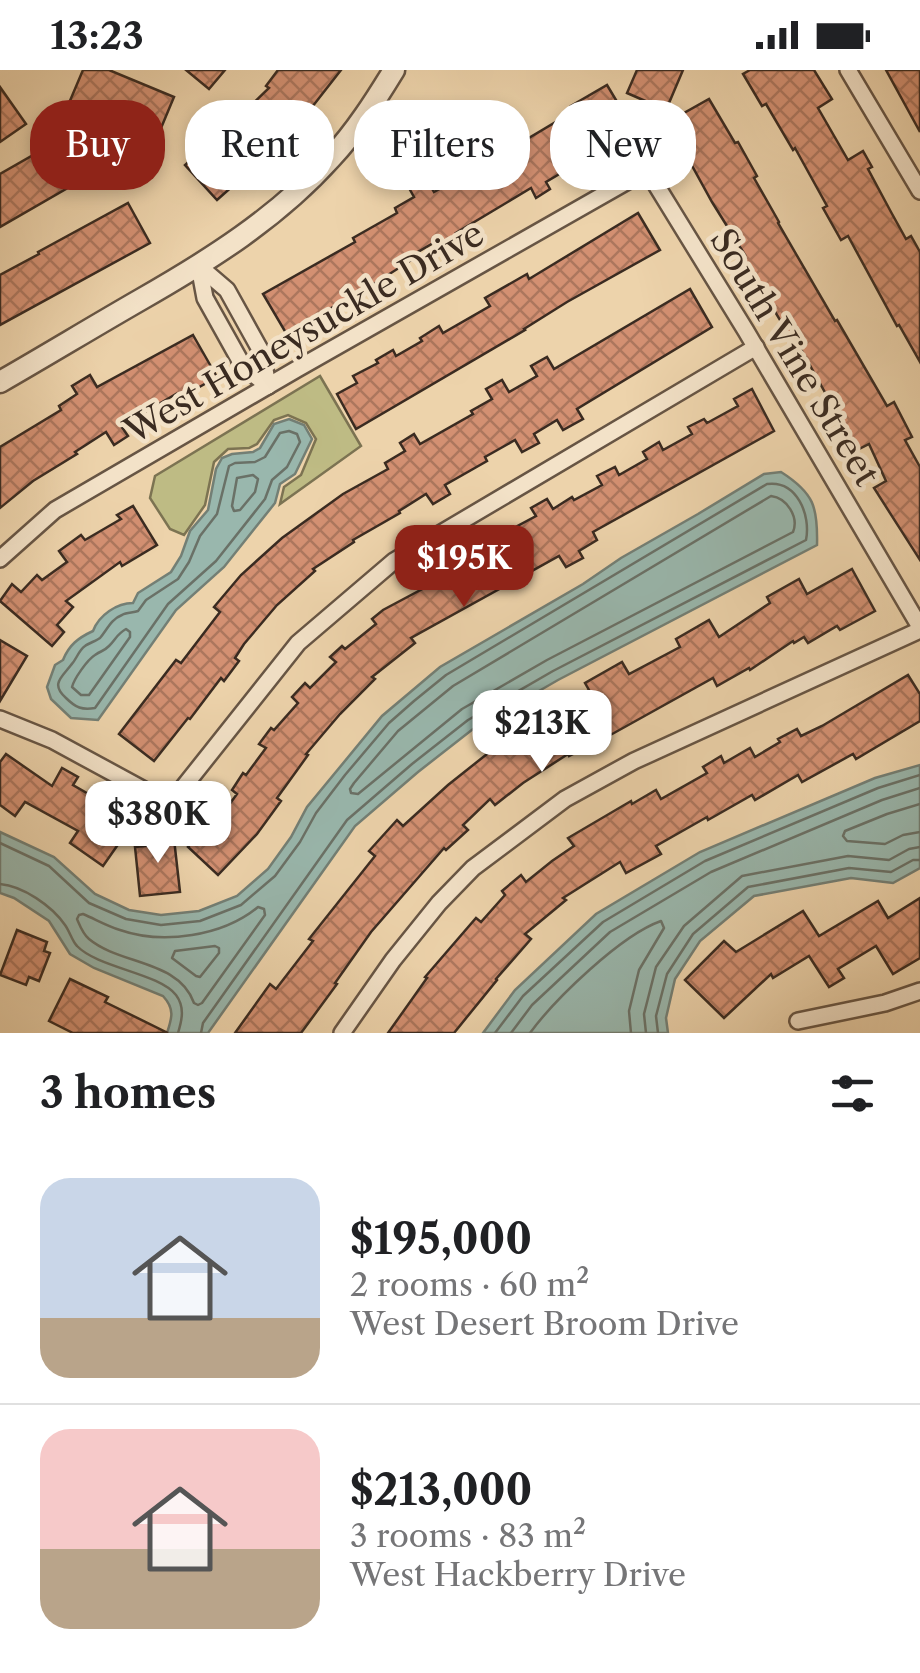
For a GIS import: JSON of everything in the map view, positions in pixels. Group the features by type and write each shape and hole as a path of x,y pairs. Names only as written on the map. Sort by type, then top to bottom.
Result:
{"street":[{"path":"0,382 199,266 253,230 332,158 394,70"},
{"path":"848,70 920,191"},
{"name":"West Honeysuckle Drive","path":"0,559 55,510 613,190"},
{"name":"South Vine Street","path":"660,190 920,628"},
{"path":"199,266 227,290 262,353 268,386"},
{"path":"199,266 205,298 243,366 268,386"},
{"path":"0,719 52,740 170,804 298,642 394,561 756,347"},
{"path":"342,1033 392,960 438,903 473,868 565,800 634,761 920,628"},
{"path":"798,1021 885,1003 920,991"}],"shaded area":[{"path":"320,376 361,446 280,504 284,487 301,475 316,439 306,423 288,415 274,420 257,444 228,449 214,462 205,505 184,535 170,529 150,498 155,476"}],"water":[{"path":"289,419 304,425 312,439 295,474 280,484 275,503 224,567 176,610 98,720 71,718 51,699 47,687 55,665 75,642 93,631 104,615 133,603 138,593 171,572 190,531 208,510 222,458 260,448 274,424"},
{"path":"781,472 801,487 812,502 817,545 558,680 473,729 418,772 355,826 208,1033 167,1033 171,1014 163,996 70,954 49,921 0,893 0,832 54,857 95,894 129,910 161,915 199,911 237,896 268,869 307,807 382,716 440,667 764,474"},
{"path":"920,765 920,868 893,883 851,878 754,896 700,941 675,979 666,1018 668,1033 483,1033 515,990 596,914 700,852 875,778"}],"building":[{"path":"83,70 109,70 174,97 165,118 165,100 70,100"},
{"path":"186,70 225,70 209,89"},
{"path":"278,70 341,70 318,100 257,100 269,88 266,86"},
{"path":"637,70 683,70 670,100 643,100 627,93"},
{"path":"750,70 814,70 832,99 818,108 848,160 863,151 872,167 868,169 906,239 911,236 920,252 920,362 848,236 841,240 795,148 743,74"},
{"path":"886,70 920,70 920,132"},
{"path":"607,85 616,100 581,100"},
{"path":"0,87 26,124 0,142"},
{"path":"709,99 735,143 738,142 778,223 835,321 887,406 894,402 912,437 905,440 920,467 920,560 874,488 886,481 869,444 857,450 696,173 696,106"},
{"path":"550,125 550,180 546,182 550,189 536,198 530,189 530,137"},
{"path":"30,157 30,190 64,190 0,227 0,174"},
{"path":"208,190 228,190 217,200"},
{"path":"410,190 528,190 456,233 460,239 447,247 442,238 369,287 286,333 263,294 355,242 353,238 397,213 395,208 414,197"},
{"path":"128,203 150,243 0,325 0,275"},
{"path":"638,213 660,250 356,429 337,394 357,383 353,376 393,350 396,356 422,341 420,338 439,326 443,333 490,306 485,298 527,274 529,279"},
{"path":"690,289 712,327 577,409 583,419 563,430 557,420 534,434 539,443 522,452 515,440 445,485 450,494 433,504 426,494 313,569 244,644 235,658 239,661 224,681 221,678 154,761 119,734 176,660 181,663 220,612 214,607 241,575 282,538 343,494 388,469 385,463 405,451 400,443 414,434 420,444 492,399 486,389 502,380 509,392 537,376 531,366 547,357 554,369"},
{"path":"193,335 217,377 178,399 176,394 121,426 128,436 114,445 106,432 0,508 0,447 61,410 59,406 77,394 72,386 90,375 97,387"},
{"path":"752,389 774,431 593,532 597,540 579,551 583,558 566,567 559,556 411,638 415,643 372,677 375,679 306,754 277,798 281,801 257,834 218,875 188,847 208,825 212,828 237,794 232,790 266,748 259,744 298,703 292,697 305,683 310,688 336,662 330,657 376,624 372,619 383,610 426,587 423,581 440,573 443,578 470,562 466,556 483,547 486,552 514,537 510,530 536,516 531,508 547,499 553,509 602,485 597,476 615,467 619,475 647,459 643,452 659,442 663,450 692,434 688,427 704,419 707,423 738,406 734,399"},
{"path":"133,506 157,545 122,566 120,562 66,601 73,607 57,625 64,632 52,646 0,601 12,584 21,592 37,575 42,580 67,562 59,551 81,535 85,540 121,519 117,515"},
{"path":"852,569 875,611 808,643 804,637 793,641 750,670 717,686 713,678 568,754 495,805 490,799 463,825 468,830 444,848 371,932 301,1033 235,1033 270,984 276,989 313,941 309,939 375,856 369,851 397,820 403,826 487,754 546,713 589,690 585,683 622,662 629,674 680,647 676,639 709,620 719,637 770,603 767,597 799,579 807,594"},
{"path":"0,640 27,656 0,701"},
{"path":"908,675 920,694 920,721 856,759 853,754 802,782 798,775 755,800 752,795 708,820 707,817 656,846 661,854 626,873 620,862 563,898 566,900 525,934 531,939 454,1033 388,1033 425,977 476,918 481,922 505,895 502,891 521,875 526,882 574,846 568,838 656,790 661,799 707,773 703,767 721,756 724,763 750,748 755,757 797,729 801,736 822,726"},
{"path":"6,754 52,786 62,768 78,777 73,785 99,800 104,792 119,802 114,810 133,823 103,866 70,843 78,831 25,802 15,816 0,805 0,762"},
{"path":"173,830 180,892 140,896 135,847 157,845 155,832"},
{"path":"920,898 920,958 893,974 876,946 838,969 844,978 829,987 809,956 773,978 771,974 724,1018 685,980 724,941 736,952 803,911 819,936 878,901 888,918"},
{"path":"17,930 47,942 44,951 50,953 39,981 29,977 26,985 0,975"},
{"path":"70,979 108,997 105,1002 168,1033 73,1033 49,1021"}]}
